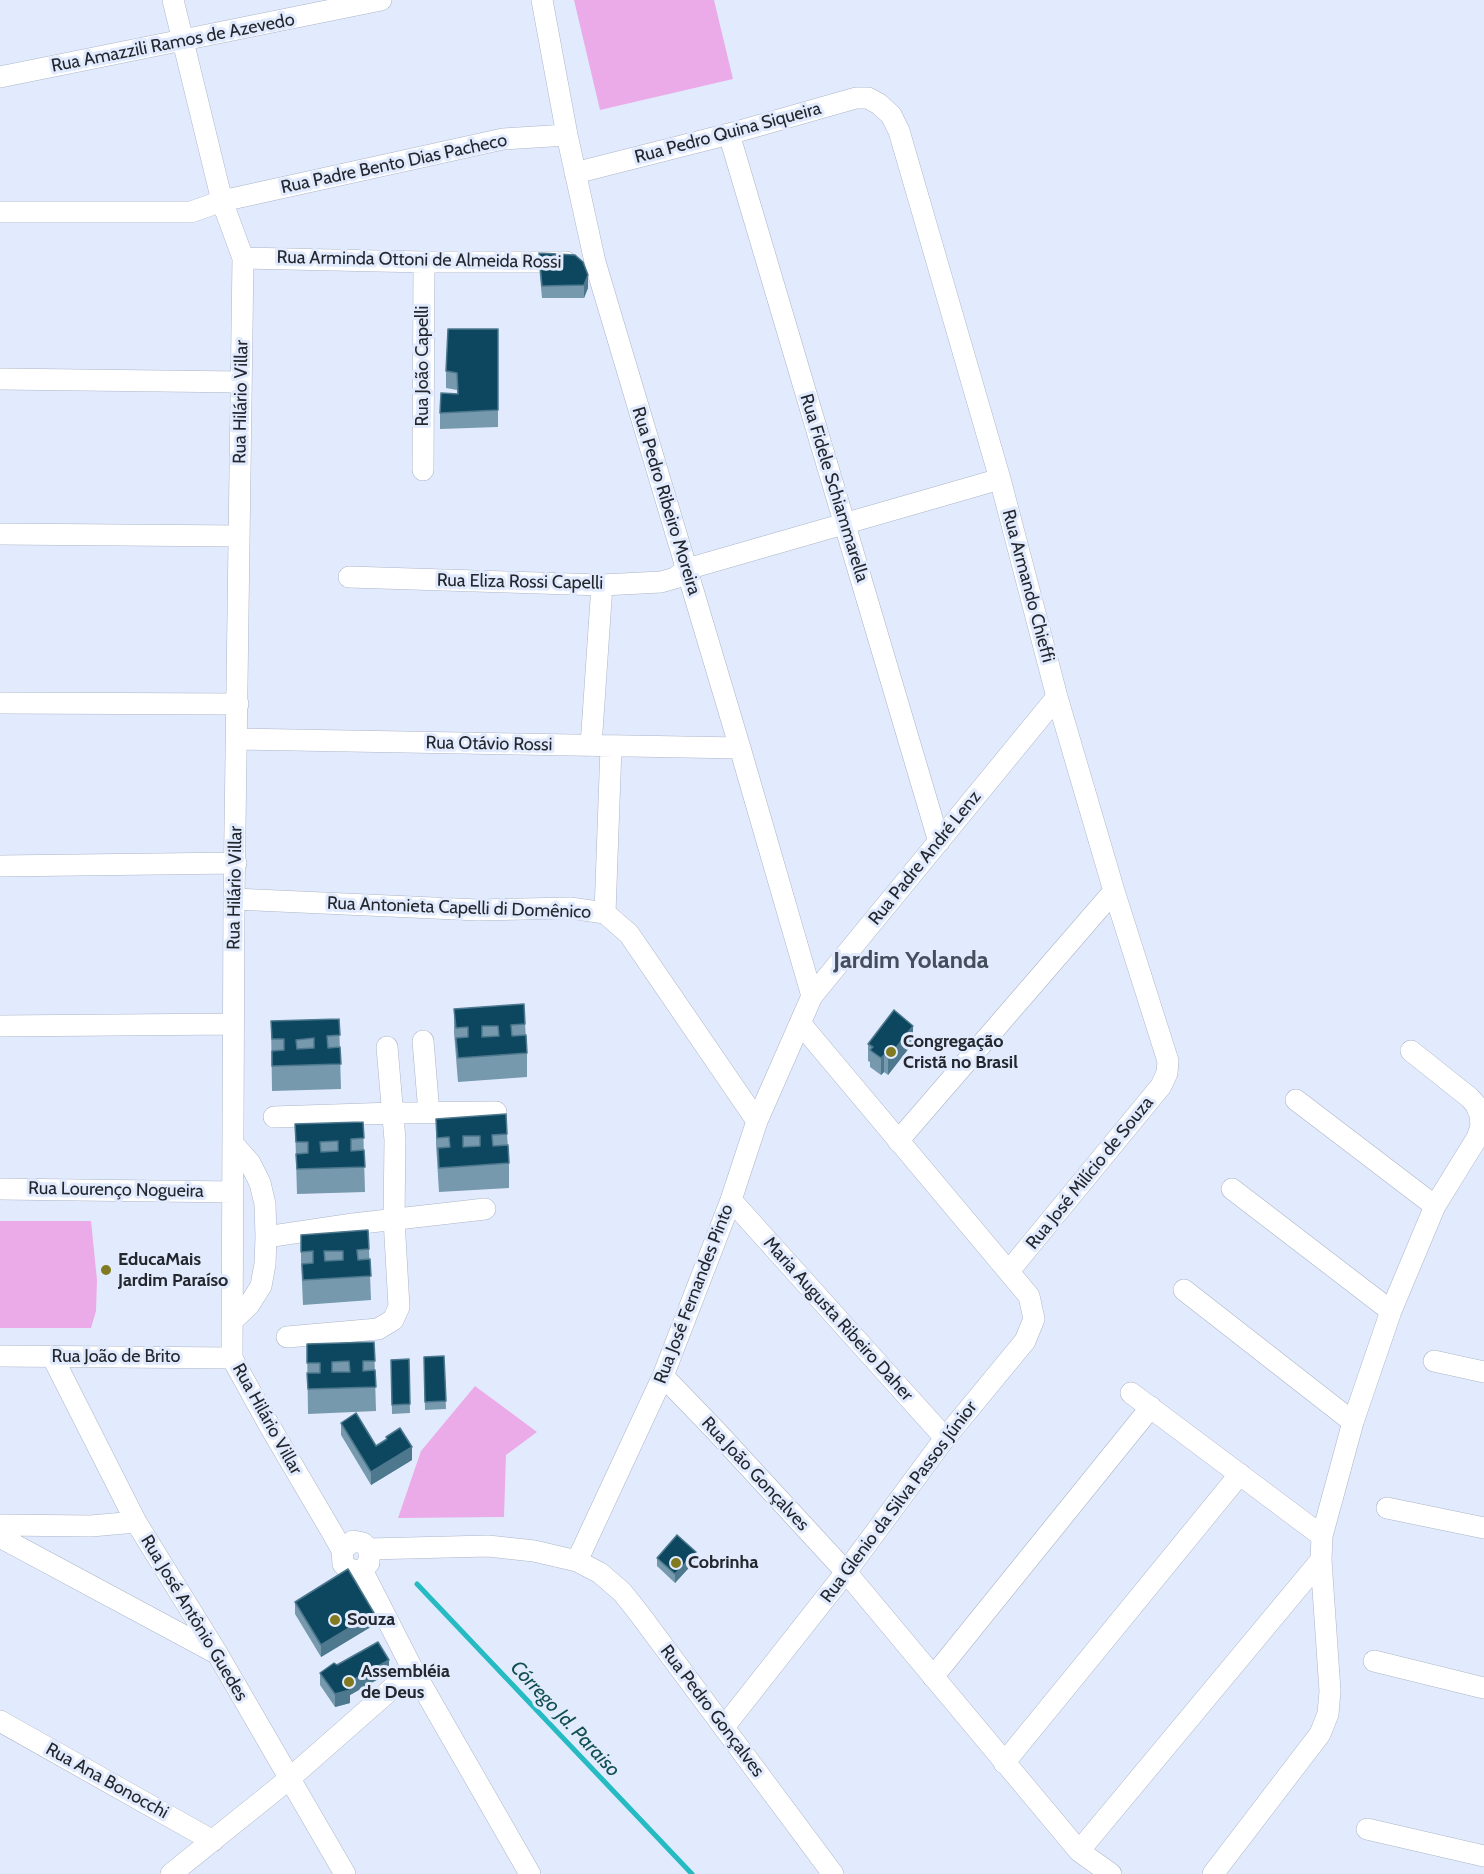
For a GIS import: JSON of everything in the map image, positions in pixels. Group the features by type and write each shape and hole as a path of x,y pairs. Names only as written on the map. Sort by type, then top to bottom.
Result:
{"street":[{"name":"Rua Hilário Villar","path":"173,0 222,201 243,258 234,899 232,1358 342,1550 341,1560 347,1568 362,1570"},
{"name":"Rua Amazzili Ramos de Azevedo","path":"0,77 381,0"},
{"name":"Rua Pedro Ribeiro Moreira","path":"542,0 567,135 595,262 741,748 812,996"},
{"name":"Rua Pedro Quina Siqueira","path":"575,173 729,134 856,98 868,98 879,104"},
{"name":"Rua Armando Chieffi","path":"879,104 891,115 899,131 1000,479 1057,697 1114,891 1168,1061 1167,1073"},
{"name":"Rua Fidele Schiammarella","path":"729,134 939,842"},
{"name":"Rua Padre Bento Dias Pacheco","path":"0,212 191,212 222,201 503,139 567,135"},
{"name":"Rua Arminda Ottoni de Almeida Rossi","path":"243,258 424,262 595,262"},
{"name":"Rua João Capelli","path":"423,470 424,262"},
{"path":"0,379 241,382"},
{"name":"Rua Eliza Rossi Capelli","path":"349,578 602,585 661,582 675,578 687,569 1000,479"},
{"path":"0,534 239,536"},
{"path":"602,585 601,746 605,913"},
{"name":"Rua Padre André Lenz","path":"800,1023 812,996 1057,697"},
{"path":"0,704 238,704"},
{"name":"Rua Otávio Rossi","path":"237,739 741,748"},
{"path":"0,866 236,863"},
{"path":"898,1141 1114,891"},
{"name":"Rua Antonieta Capelli di Domênico","path":"234,899 478,910 570,908 605,913 629,934 757,1121"},
{"name":"Rua Glenio da Silva Passos Júnior","path":"724,1727 846,1572 945,1438 1025,1341 1034,1319 1029,1296 800,1023"},
{"name":"Rua José Fernandes Pinto","path":"577,1561 663,1376 731,1200 757,1121 800,1023"},
{"path":"0,1026 233,1024"},
{"path":"423,1041 429,1113"},
{"path":"287,1336 378,1329 393,1320 399,1306 394,1219 393,1113 387,1047"},
{"path":"1214,1874 1320,1734 1328,1714 1330,1691 1321,1560 1322,1536 1353,1422 1391,1311 1435,1206 1477,1138 1481,1126 1480,1115 1470,1098 1411,1051"},
{"name":"Rua José Milício de Souza","path":"1009,1271 1161,1086 1167,1073"},
{"path":"1296,1100 1435,1206"},
{"path":"274,1117 496,1112"},
{"path":"232,1321 249,1305 261,1286 266,1237 265,1204 260,1183 250,1163 234,1145"},
{"name":"Rua Lourenço Nogueira","path":"0,1189 233,1192"},
{"path":"1232,1189 1391,1311"},
{"name":"Maria Augusta Ribeiro Daher","path":"731,1200 945,1438"},
{"path":"266,1237 485,1209"},
{"path":"1184,1290 1353,1422"},
{"name":"Rua João de Brito","path":"0,1356 232,1358"},
{"name":"Rua José Antônio Guedes","path":"52,1356 136,1522 218,1653 345,1874"},
{"path":"1434,1361 1484,1372"},
{"name":"Rua João Gonçalves","path":"663,1376 846,1572 1079,1851 1111,1874"},
{"path":"1131,1394 1322,1536"},
{"path":"933,1677 1151,1407"},
{"path":"1004,1763 1240,1474"},
{"path":"1387,1508 1484,1528"},
{"path":"0,1525 91,1526 136,1522"},
{"path":"0,1537 218,1653"},
{"path":"342,1550 353,1541 363,1543 369,1549 369,1563 362,1570 413,1670 530,1874"},
{"name":"Rua Pedro Gonçalves","path":"369,1549 488,1546 534,1551 577,1561 600,1573 622,1592 833,1874"},
{"path":"1079,1851 1321,1560"},
{"path":"1374,1662 1484,1689"},
{"path":"171,1874 290,1779 413,1670"},
{"name":"Rua Ana Bonocchi","path":"0,1721 213,1841"},
{"path":"1367,1829 1484,1856"}],"shaded area":[{"path":"574,0 714,0 733,79 600,110"},
{"path":"0,1221 91,1221 97,1280 96,1311 91,1328 0,1328"},
{"path":"475,1386 537,1432 506,1455 504,1517 398,1518 421,1451"}],"building":[{"path":"539,253 575,255 583,262 588,275 584,285 542,286"},
{"path":"448,329 498,329 498,410 440,413 441,393 458,394 457,373 446,371"},
{"path":"524,1004 525,1024 511,1025 512,1036 526,1035 527,1053 458,1058 456,1038 468,1037 468,1027 456,1028 454,1009","holes":["482,1026 498,1026 499,1036 482,1037"]},
{"path":"894,1010 913,1026 888,1058 884,1055 881,1058 870,1050 873,1047 868,1044"},
{"path":"339,1019 340,1035 327,1036 328,1048 340,1047 341,1064 272,1066 272,1051 284,1050 284,1039 272,1039 271,1021","holes":["314,1038 314,1048 297,1049 296,1040"]},
{"path":"506,1114 507,1134 492,1135 493,1146 508,1145 509,1163 439,1168 438,1148 450,1147 449,1137 437,1138 436,1119","holes":["463,1136 480,1136 480,1146 463,1147"]},
{"path":"363,1122 364,1138 351,1139 351,1151 364,1150 365,1167 297,1169 296,1154 308,1153 308,1142 296,1142 295,1124","holes":["338,1141 338,1151 321,1152 320,1142"]},
{"path":"368,1230 369,1249 357,1250 358,1260 370,1259 371,1276 303,1280 302,1264 313,1263 313,1251 301,1252 301,1235","holes":["324,1251 343,1251 343,1260 325,1261"]},
{"path":"374,1342 375,1361 363,1361 363,1371 375,1370 376,1387 308,1389 307,1373 320,1373 320,1363 307,1363 307,1344","holes":["349,1361 350,1372 332,1372 332,1362"]},
{"path":"444,1356 446,1401 425,1402 424,1357"},
{"path":"409,1359 410,1404 392,1405 391,1360"},
{"path":"356,1413 376,1446 400,1428 412,1447 371,1472 341,1423"},
{"name":"Cobrinha","path":"677,1535 696,1552 675,1574 657,1558"},
{"name":"Souza","path":"348,1569 374,1613 321,1645 295,1602"},
{"path":"378,1642 389,1660 346,1684 350,1690 335,1694 320,1673 334,1663 337,1665"}],"waterway":[{"name":"Córrego Jd. Paraiso","path":"417,1584 692,1874"}],"place":[{"name":"Congregação Cristã no Brasil","path":"891,1052"},
{"name":"EducaMais Jardim Paraíso","path":"106,1270"},
{"name":"Cobrinha","path":"676,1563"},
{"name":"Souza","path":"335,1620"},
{"name":"Assembléia de Deus","path":"349,1682"}],"district":[{"name":"Jardim Yolanda","path":"911,961"}]}
